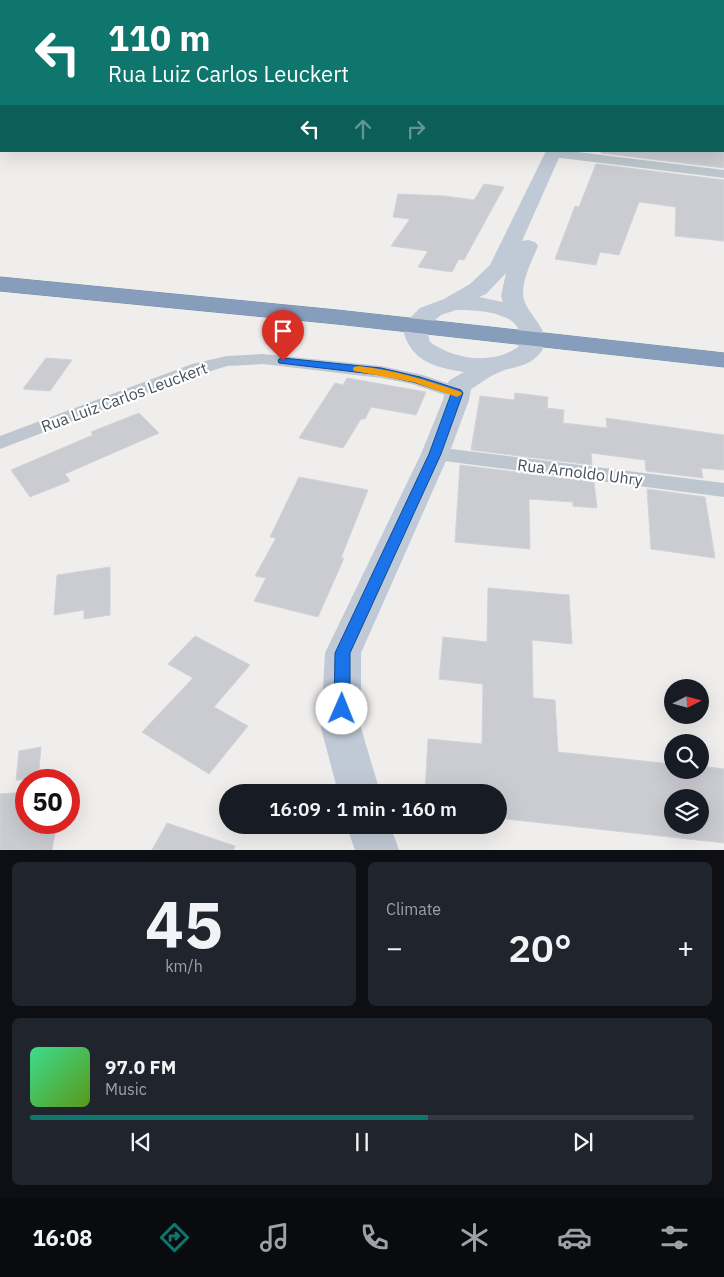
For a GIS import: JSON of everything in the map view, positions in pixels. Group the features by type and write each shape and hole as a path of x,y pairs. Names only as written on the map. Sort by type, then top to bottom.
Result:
{"highway":[{"path":"0,284 430,328 528,333 639,352 724,360"},
{"path":"346,319 430,328"}],"main road":[{"path":"430,328 499,268 562,153"},
{"path":"528,333 512,296 514,280 562,153"},
{"path":"430,328 476,303 489,304 507,310 528,333"},
{"path":"430,328 451,362 473,365 494,365 514,360 528,333"},
{"path":"430,328 458,389"},
{"path":"357,784 341,728 343,653 435,454 458,389 494,365"},
{"path":"371,834 377,850"}],"street":[{"path":"562,153 724,174"},
{"name":"Rua Luiz Carlos Leuckert","path":"0,442 166,379 198,368 228,362 263,358 381,372 458,389"},
{"name":"Rua Arnoldo Uhry","path":"435,454 724,490"}],"building":[{"path":"724,152 724,168 601,153"},
{"path":"596,164 724,180 724,241 675,236 676,207 639,202 619,255 600,252 596,265 555,259 575,206 579,207"},
{"path":"484,184 504,187 464,260 459,259 452,272 418,267 428,251 391,246 410,219 393,217 398,194 445,196 474,200"},
{"path":"46,358 72,360 50,391 23,389"},
{"path":"347,378 426,392 416,415 371,407 365,419 361,419 343,448 299,438 335,383 343,385"},
{"path":"515,393 548,397 547,408 564,410 563,423 607,428 606,418 724,435 724,470 701,468 703,478 646,471 645,460 591,453 592,465 471,450 480,396 514,400"},
{"path":"139,413 159,433 65,474 70,481 30,497 11,470 93,435 91,432"},
{"path":"460,465 594,482 597,508 573,506 573,502 529,499 530,549 455,542"},
{"path":"299,477 368,490 341,558 344,558 318,617 254,601 266,578 255,576 276,538 270,537"},
{"path":"647,489 705,497 715,558 651,549"},
{"path":"110,567 110,615 84,619 84,610 54,615 57,575"},
{"path":"488,588 569,595 572,644 532,640 533,698 555,700 558,752 664,763 664,779 709,779 709,767 724,769 724,843 507,819 507,784 425,784 428,739 482,744 483,684 439,679 443,637 487,642"},
{"path":"195,636 250,665 214,707 248,726 209,774 142,732 193,678 168,664"},
{"path":"41,747 39,769 17,769 19,751"},
{"path":"15,793 15,834 55,834 52,850 0,850 0,794"},
{"path":"167,823 235,846 234,850 152,850"}],"slow traffic":[{"path":"358,369 416,379 457,394"}],"route":[{"path":"283,361 381,372 416,379 457,393 435,454 343,653 342,709"}]}
